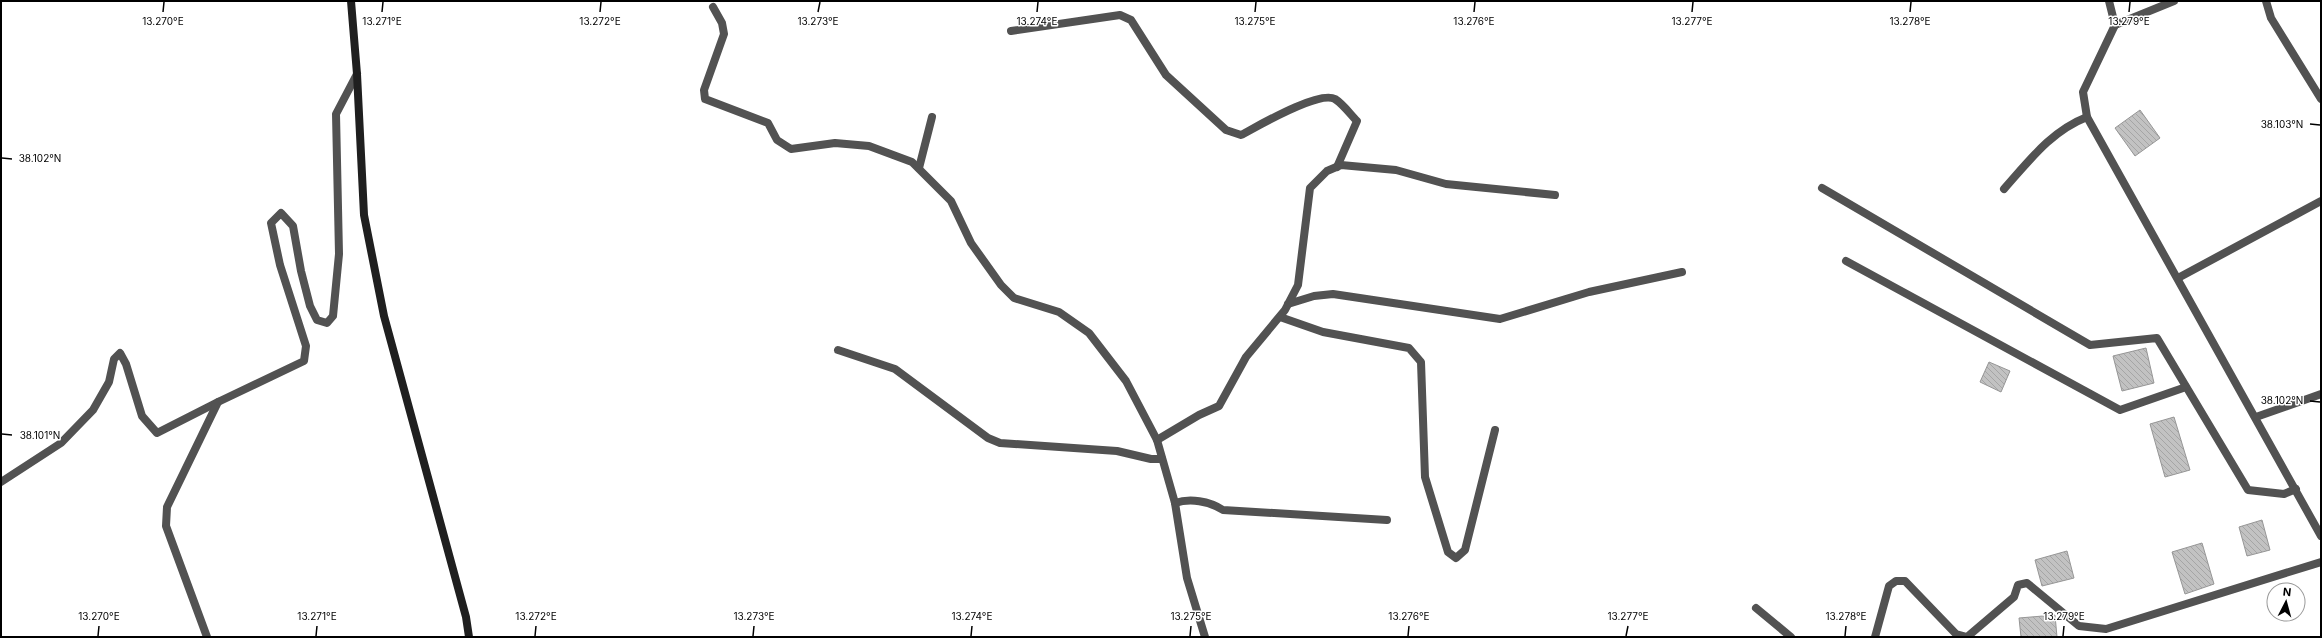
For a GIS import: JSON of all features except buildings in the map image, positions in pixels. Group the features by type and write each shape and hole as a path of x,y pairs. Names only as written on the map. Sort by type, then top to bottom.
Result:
{"street":[{"path":"350,1 357,74 364,215 384,316 466,617 469,637"},
{"path":"2110,1 2115,25 2083,92 2087,117 2256,417 2321,536"},
{"path":"2115,25 2174,1"},
{"path":"2266,1 2271,18 2321,99"},
{"path":"713,7 722,23 724,34 704,90 704,99 768,123 777,140 791,149 835,143 869,146 912,162 951,201 971,243 1001,285 1014,298 1059,312 1089,333 1126,381 1156,440 1176,503 1187,578 1205,637"},
{"path":"1012,31 1120,15 1132,20 1166,75 1226,130 1241,135 1310,101 1324,98 1335,99 1357,121 1337,167"},
{"path":"1,482 61,443 94,410 109,382 114,359 120,353 126,364 142,416 157,433 304,361 306,346 280,265 271,223 281,214 293,226 301,271 310,306 317,320 327,323 333,316 339,254 336,114 357,74"},
{"path":"919,168 932,117"},
{"path":"2004,189 2046,142 2070,124 2087,117"},
{"path":"1156,440 1199,415 1219,406 1246,357 1280,317 1298,285 1310,188 1327,171 1341,165 1396,170 1446,184 1555,195"},
{"path":"1822,188 2090,345 2157,338 2248,490 2284,494 2296,489"},
{"path":"2178,278 2321,201"},
{"path":"1846,260 2120,410 2186,387"},
{"path":"1288,304 1314,296 1333,294 1500,319 1589,292 1682,272"},
{"path":"1280,317 1323,332 1409,348 1421,362 1425,477 1448,552 1456,558 1465,550 1495,430"},
{"path":"838,350 895,370 988,438 1000,443 1117,452 1151,459 1162,459"},
{"path":"2256,417 2321,394"},
{"path":"207,637 166,526 167,507 218,402"},
{"path":"1176,503 1185,500 1214,504 1223,510 1387,520"},
{"path":"1875,637 1889,586 1896,581 1906,581 1956,634 1967,637 2014,597 2018,585 2027,583 2079,626 2106,630 2321,562"},
{"path":"1756,608 1791,637"}]}
